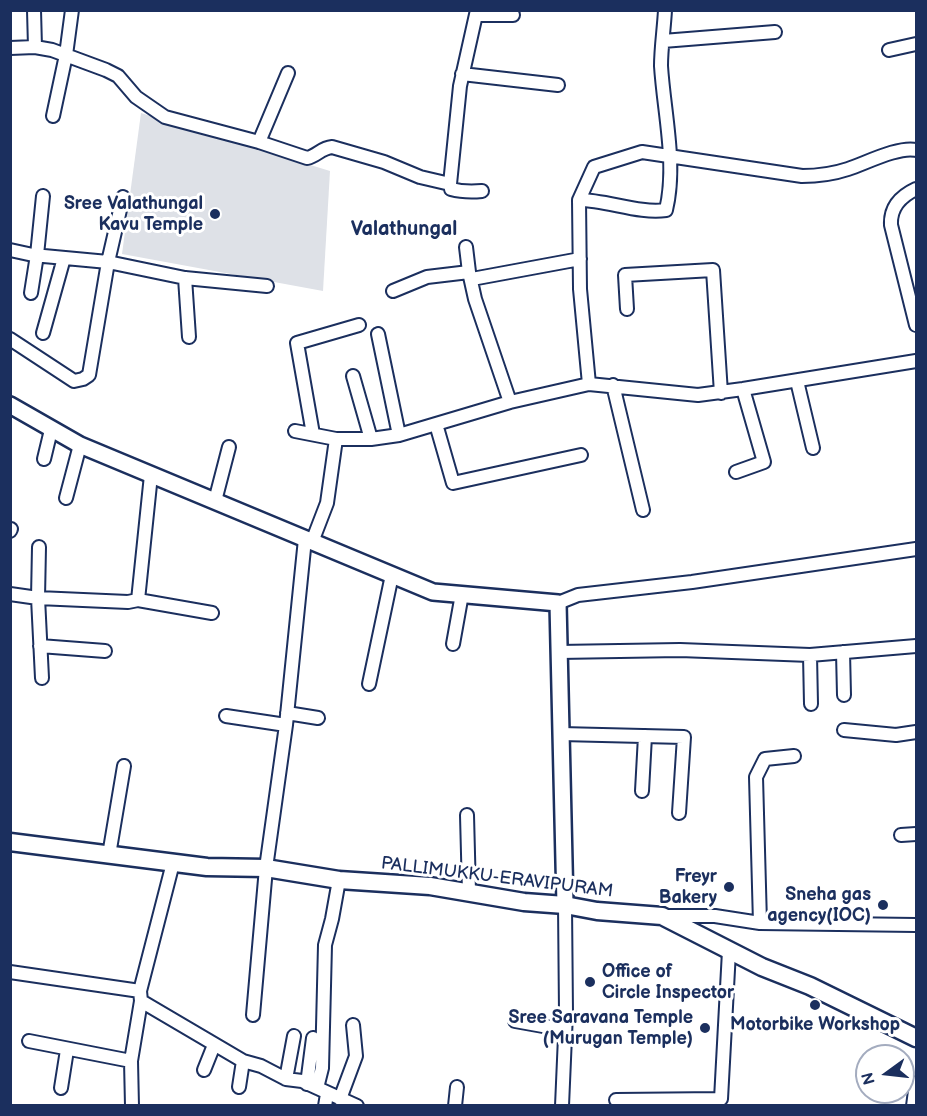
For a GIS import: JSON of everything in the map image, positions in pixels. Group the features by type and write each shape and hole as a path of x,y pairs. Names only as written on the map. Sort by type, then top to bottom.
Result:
{"main road":[{"name":"PALLIMUKKU-ERAVIPURAM","path":"10,842 207,867 266,868 339,880 430,886 524,902 662,916 762,967 810,986 916,1038"}],"street":[{"path":"34,10 35,47"},
{"path":"53,116 66,55 72,10"},
{"path":"579,200 657,211 666,210 669,156 661,63 665,10"},
{"path":"482,191 464,192 451,189 450,184 462,74 476,13 513,15"},
{"path":"663,41 775,32"},
{"path":"889,50 916,44"},
{"path":"10,48 35,47 66,55 106,70 118,76 136,97 165,117 259,142 307,158 314,156 323,148 332,147 384,162 420,177 450,184"},
{"path":"259,142 288,73"},
{"path":"462,74 558,85"},
{"path":"589,384 580,289 579,200 594,167 642,152 802,176 819,176 904,150 916,150"},
{"path":"916,189 906,194 893,207 891,216 891,225 916,325"},
{"path":"31,293 43,196"},
{"path":"10,339 74,381 89,375 108,262 123,197"},
{"path":"466,247 475,299 510,402"},
{"path":"10,250 108,262 185,278 267,286"},
{"path":"43,333 64,258"},
{"path":"393,291 427,276 471,276 580,259"},
{"path":"627,309 625,275 713,270 721,393"},
{"path":"185,278 189,337"},
{"path":"313,434 297,343 359,325"},
{"path":"378,334 399,435"},
{"path":"295,431 336,439 371,439 399,435 510,402 589,384 698,395 916,361"},
{"path":"354,376 371,439"},
{"path":"797,381 813,448"},
{"path":"613,385 643,510"},
{"path":"736,472 764,462 743,389"},
{"path":"10,405 80,445 433,592 558,603 578,595 692,582 916,549"},
{"path":"436,424 453,483 581,455"},
{"path":"44,459 51,430"},
{"path":"253,1015 266,868 308,541 327,503 336,439"},
{"path":"66,498 80,445"},
{"path":"215,501 229,447"},
{"path":"138,600 151,475"},
{"path":"39,547 38,598 42,678"},
{"path":"369,684 392,575"},
{"path":"10,594 38,598 128,602 138,600 212,613"},
{"path":"453,644 462,594"},
{"path":"558,603 565,905 565,1030 562,1106"},
{"path":"40,646 105,651"},
{"path":"559,652 680,650 810,655 916,646"},
{"path":"843,652 844,695"},
{"path":"810,655 811,704"},
{"path":"226,716 318,718"},
{"path":"844,730 896,735 916,732"},
{"path":"561,734 684,737 679,813"},
{"path":"642,791 645,736"},
{"path":"760,923 756,777 765,759 795,756"},
{"path":"109,855 124,766"},
{"path":"467,815 469,892"},
{"path":"901,835 916,834"},
{"path":"132,1106 131,1061 140,996 173,863"},
{"path":"319,1093 322,1068 325,945 339,880"},
{"path":"662,916 715,915 760,923 916,925"},
{"path":"616,1100 721,1102 729,951"},
{"path":"10,972 140,996 214,1045 243,1061 261,1066 319,1093 357,1106"},
{"path":"515,1021 565,1030"},
{"path":"340,1099 356,1056 353,1025"},
{"path":"286,1079 294,1036"},
{"path":"313,1038 319,1093"},
{"path":"29,1041 131,1061"},
{"path":"204,1070 214,1045"},
{"path":"61,1088 67,1050"},
{"path":"239,1087 243,1061"},
{"path":"913,1106 916,1083"},
{"path":"455,1106 457,1088"}],"shaded area":[{"path":"141,113 330,171 323,291 122,254"}],"place":[{"name":"Sree Valathungal Kavu Temple","path":"215,214"},
{"name":"Freyr Bakery","path":"729,887"},
{"name":"Sneha gas agency(IOC)","path":"883,905"},
{"name":"Office of Circle Inspector","path":"590,982"},
{"name":"Motorbike Workshop","path":"815,1005"},
{"name":"Sree Saravana Temple (Murugan Temple)","path":"705,1028"}],"district":[{"name":"Valathungal","path":"404,230"}]}
